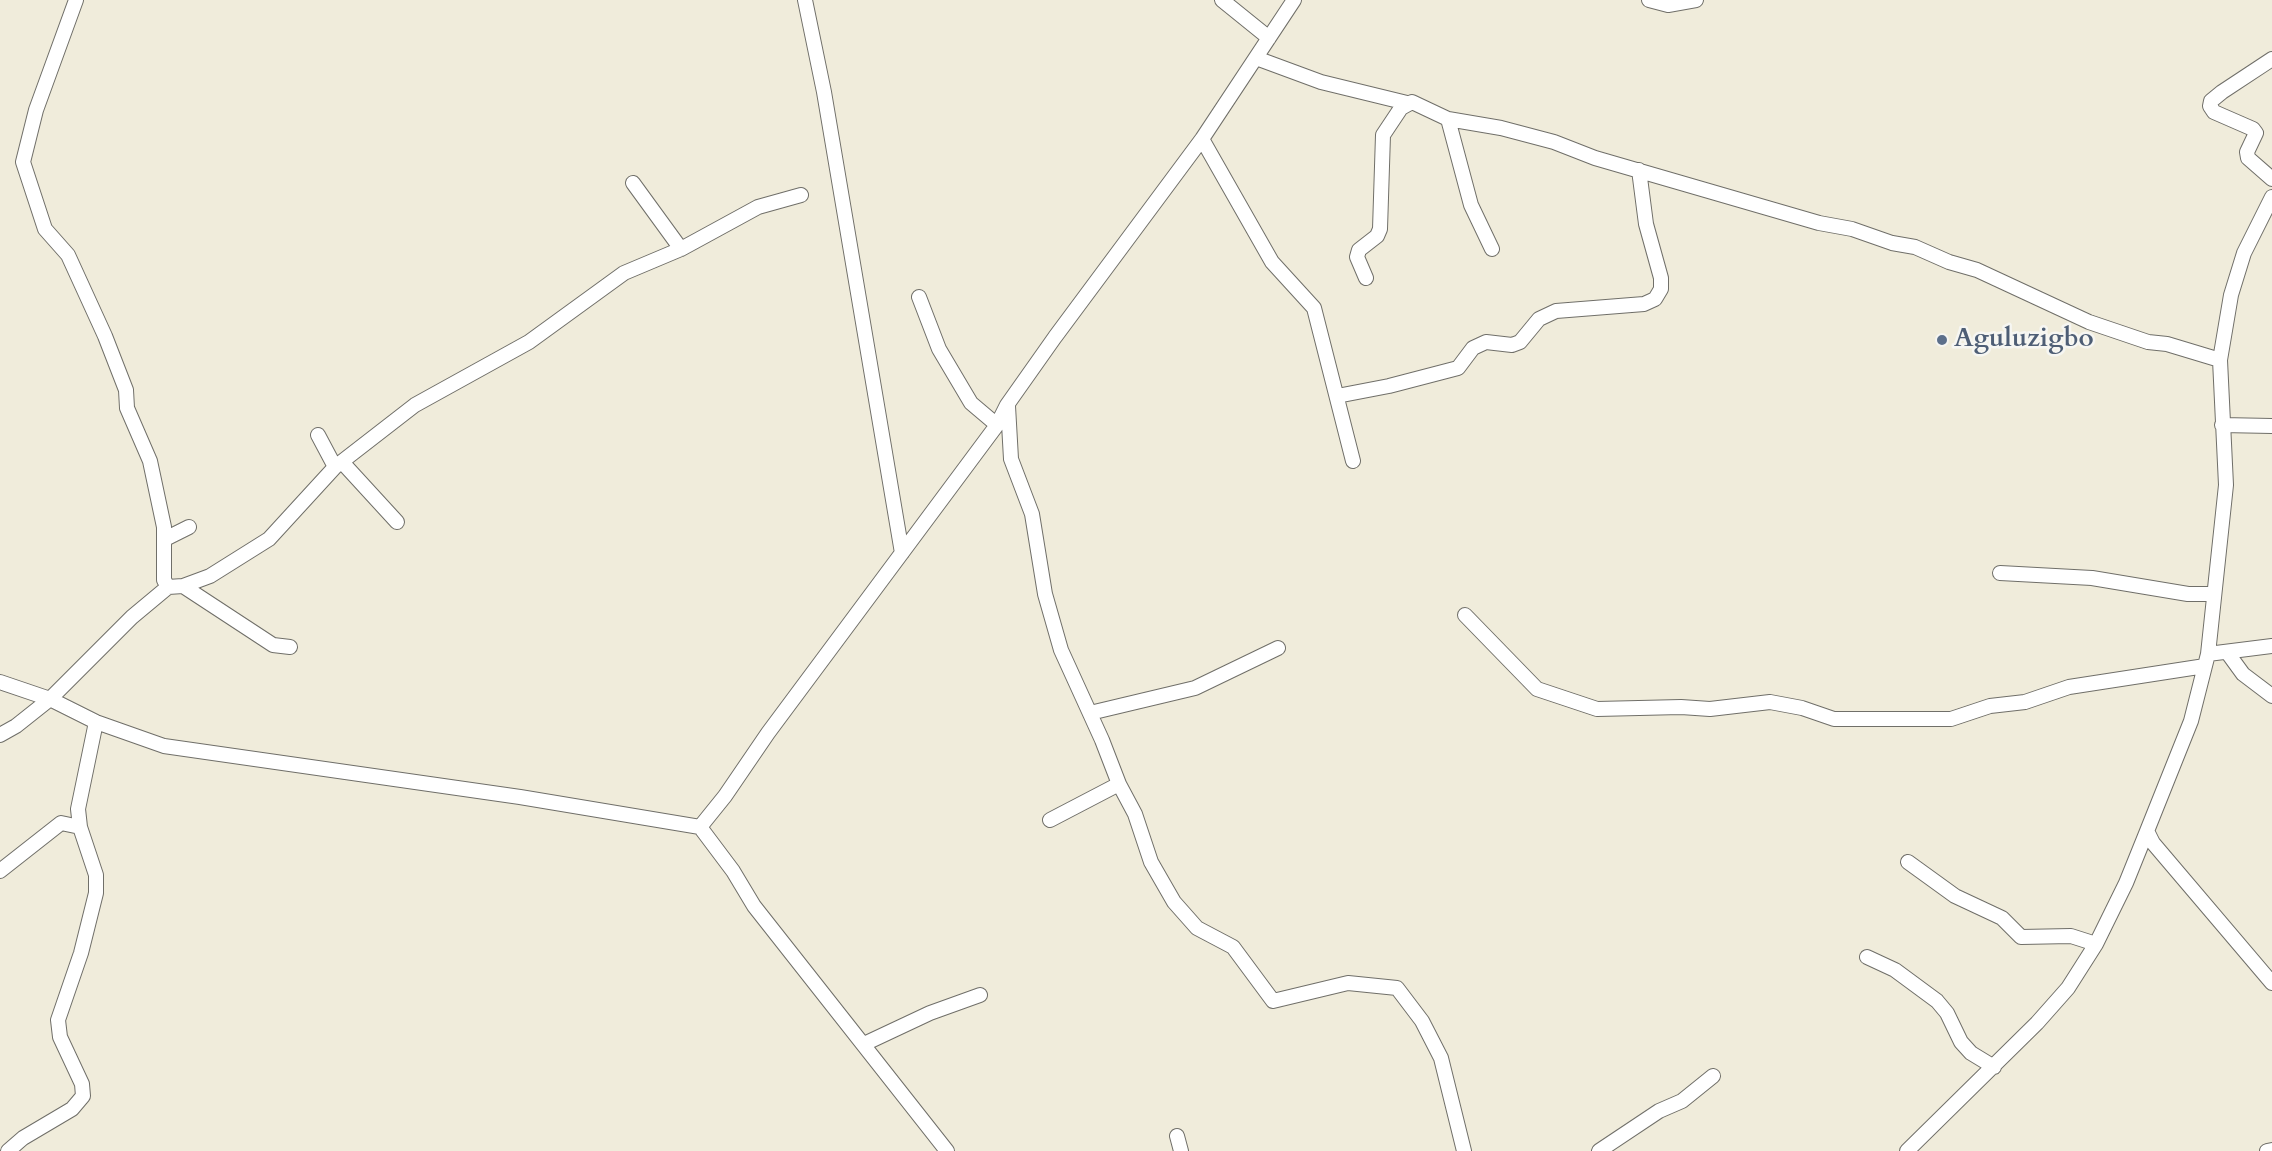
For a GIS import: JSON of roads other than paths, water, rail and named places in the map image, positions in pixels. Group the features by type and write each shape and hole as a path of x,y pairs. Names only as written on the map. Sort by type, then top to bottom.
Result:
{"street":[{"path":"76,0 36,110 23,162 45,229 68,255 126,390 127,408 150,462 157,487 165,539 164,580 168,587"},
{"path":"805,0 824,92 902,553"},
{"path":"1222,0 1269,38"},
{"path":"700,826 725,796 768,733 998,425 1007,405 1202,139 1294,0"},
{"path":"1649,0 1668,5 1696,0"},
{"path":"1256,58 1321,82 1420,105 1448,119 1554,142 1639,170 1819,223 1852,229 1892,243 1915,247 1949,262 1977,270 2089,322 2148,342 2167,344 2220,360"},
{"path":"2272,59 2222,92 2211,101 2210,106 2214,112 2253,129 2256,133 2247,152 2248,158 2272,179"},
{"path":"1366,278 1357,257 1359,250 1377,236 1380,228 1383,135 1407,103"},
{"path":"1448,119 1471,205 1492,249"},
{"path":"1202,139 1272,262 1314,308 1353,461"},
{"path":"1338,396 1389,387 1458,368 1473,348 1486,342 1512,345 1520,342 1539,319 1556,311 1644,304 1655,299 1661,289 1661,278 1646,224 1639,170"},
{"path":"633,183 681,249"},
{"path":"0,735 16,726 50,699 132,616 168,587 183,586 210,576 269,539 339,465 415,405 529,342 624,273 681,249 758,207 801,195"},
{"path":"1909,1150 1947,1109 1994,1067 2068,988 2096,944 2126,883 2191,721 2207,660 2226,485 2220,360 2231,295 2241,263 2272,197"},
{"path":"919,297 939,349 971,403 998,425"},
{"path":"1007,405 1011,459 1032,514 1045,594 1061,650 1119,784 1136,814 1152,862 1174,902 1197,928 1233,947 1273,1001 1348,983 1397,988 1422,1021 1441,1058 1464,1151"},
{"path":"2222,425 2272,426"},
{"path":"318,435 339,465 397,522"},
{"path":"165,539 189,527"},
{"path":"2000,573 2068,576 2188,594 2214,594"},
{"path":"183,586 273,645 290,647"},
{"path":"1465,615 1536,689 1598,709 1681,706 1710,709 1770,702 1802,708 1834,719 1951,719 1990,706 2025,702 2069,687 2207,660 2227,652 2272,646"},
{"path":"1090,713 1195,688 1278,648"},
{"path":"2227,652 2243,674 2272,696"},
{"path":"0,682 50,699 96,722 164,746 520,797 700,826 733,871 754,906 947,1151"},
{"path":"10,1151 72,1109 83,1096 82,1084 60,1037 58,1020 81,953 96,893 96,875 80,827 80,791 96,722"},
{"path":"1050,820 1119,784"},
{"path":"0,871 61,823 80,827"},
{"path":"2147,831 2153,843 2272,983"},
{"path":"1908,862 1955,896 2002,918 2021,937 2071,936 2096,944"},
{"path":"1866,957 1895,970 1937,1001 1947,1013 1961,1042 1971,1053 1994,1067"},
{"path":"864,1044 930,1013 980,995"},
{"path":"1599,1151 1659,1111 1682,1101 1713,1076"},
{"path":"1177,1136 1181,1151"},
{"path":"2267,1151 2272,1150"}],"place":[{"name":"Aguluzigbo","path":"1942,340"}]}
